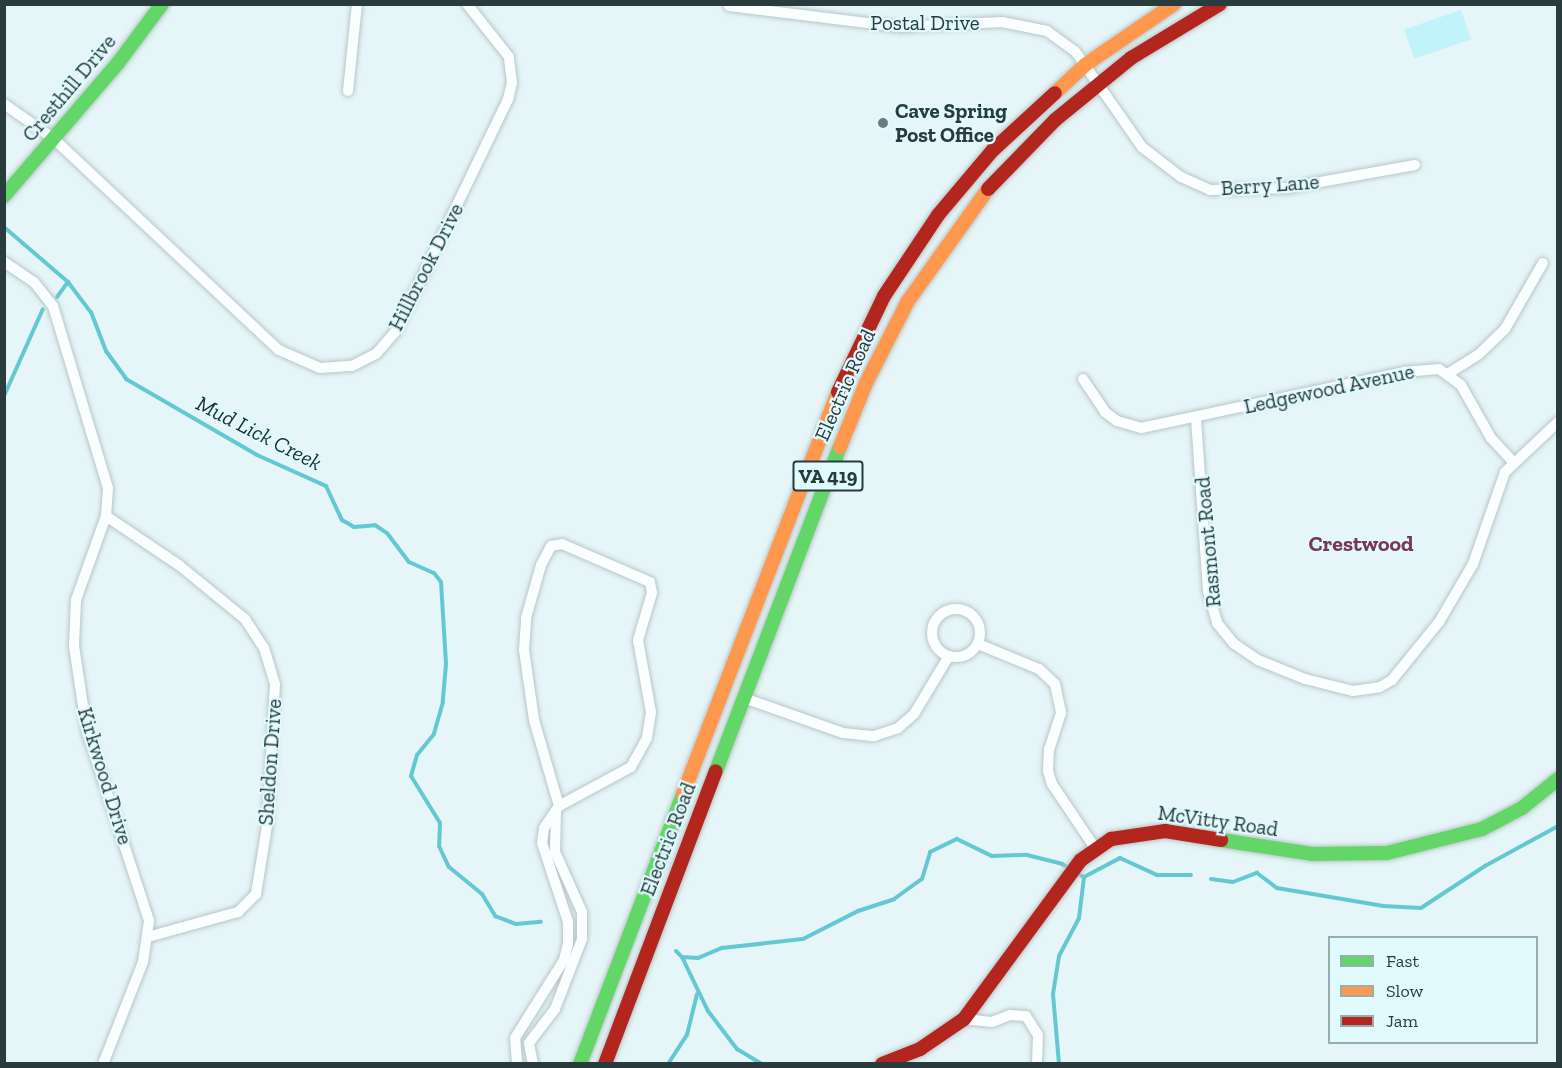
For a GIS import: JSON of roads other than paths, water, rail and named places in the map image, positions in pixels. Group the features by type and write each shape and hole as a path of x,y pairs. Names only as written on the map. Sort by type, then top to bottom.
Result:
{"main road":[{"name":"Cresthill Drive","path":"4,196 54,139 162,4"},
{"name":"Electric Road","path":"580,1064 805,474 864,334 906,261 963,183 1026,117 1085,65 1174,4"},
{"name":"Electric Road","path":"605,1064 866,383 908,301 983,194 1054,120 1098,83 1220,4"},
{"name":"McVitty Road","path":"882,1064 920,1049 964,1019 995,981 1073,870 1095,848 1125,835 1165,831 1312,854 1387,853 1482,829 1522,808 1557,779"}],"street":[{"path":"348,91 357,4"},
{"name":"Hillbrook Drive","path":"4,104 54,139 279,350 320,368 352,366 376,354 396,331 508,99 512,83 509,57 467,4"},
{"name":"Postal Drive","path":"729,6 900,27 1021,24 1047,31 1062,40 1098,83"},
{"name":"Berry Lane","path":"1098,83 1142,147 1180,177 1210,189 1287,188 1415,165"},
{"name":"Kirkwood Drive","path":"4,262 45,293 64,333 104,467 108,501 106,516 76,600 74,646 87,732 139,883 147,913 148,938 143,962 103,1064"},
{"path":"1513,462 1491,438 1461,385 1449,373 1478,355 1505,329 1543,263"},
{"name":"Ledgewood Avenue","path":"1083,379 1105,412 1129,426 1151,427 1420,369 1449,373"},
{"name":"Rasmont Road","path":"1196,419 1208,591 1217,623 1233,643 1257,660 1305,679 1353,691 1373,688 1392,680 1440,622 1473,564 1498,486 1513,462 1557,422"},
{"name":"Sheldon Drive","path":"106,516 180,566 245,619 264,648 275,684 267,826 256,894 238,912 148,938"},
{"path":"518,1064 515,1038 564,960 568,944 568,922 542,843 544,828 559,806 631,767 647,738 651,712 638,640 652,593 650,582 562,544 551,546 541,565 526,618 524,650 534,720 559,806 554,815 555,852 582,912 582,939 555,1009 529,1043 533,1064"},
{"path":"962,610 976,620 980,628 978,644 966,655 948,656 935,645 932,636 935,623 946,612 962,610"},
{"path":"978,644 1039,669 1055,684 1061,713 1049,749 1048,771 1052,784 1095,848"},
{"path":"744,698 843,733 874,736 898,728 914,714 948,656"},
{"path":"964,1019 992,1022 1010,1015 1026,1016 1038,1035 1036,1064"}],"waterway":[{"name":"Mud Lick Creek","path":"4,227 68,282 91,312 106,351 126,379 257,455 326,486 342,520 354,527 375,525 387,533 409,562 434,573 441,582 446,664 443,702 434,734 417,755 411,776 440,823 439,846 449,867 482,894 495,916 516,924 541,922"},
{"path":"57,297 68,282"},
{"path":"4,396 43,309"},
{"path":"1211,879 1233,882 1257,873 1277,888 1383,906 1421,908 1485,866 1558,826"},
{"name":"Mud Lick Creek","path":"676,951 682,957 698,958 722,948 803,939 858,911 894,899 922,879 930,852 957,839 992,856 1027,855 1062,864 1084,877"},
{"path":"1084,877 1120,858 1157,875 1191,875"},
{"name":"Mud Lick Creek","path":"1059,1064 1053,994 1059,956 1079,918 1084,877"},
{"path":"682,957 708,1011 737,1049 762,1064"},
{"path":"668,1064 687,1035 697,994"}],"place":[{"name":"Cave Spring Post Office","path":"883,123"}],"district":[{"name":"Crestwood","path":"1361,544"}]}
